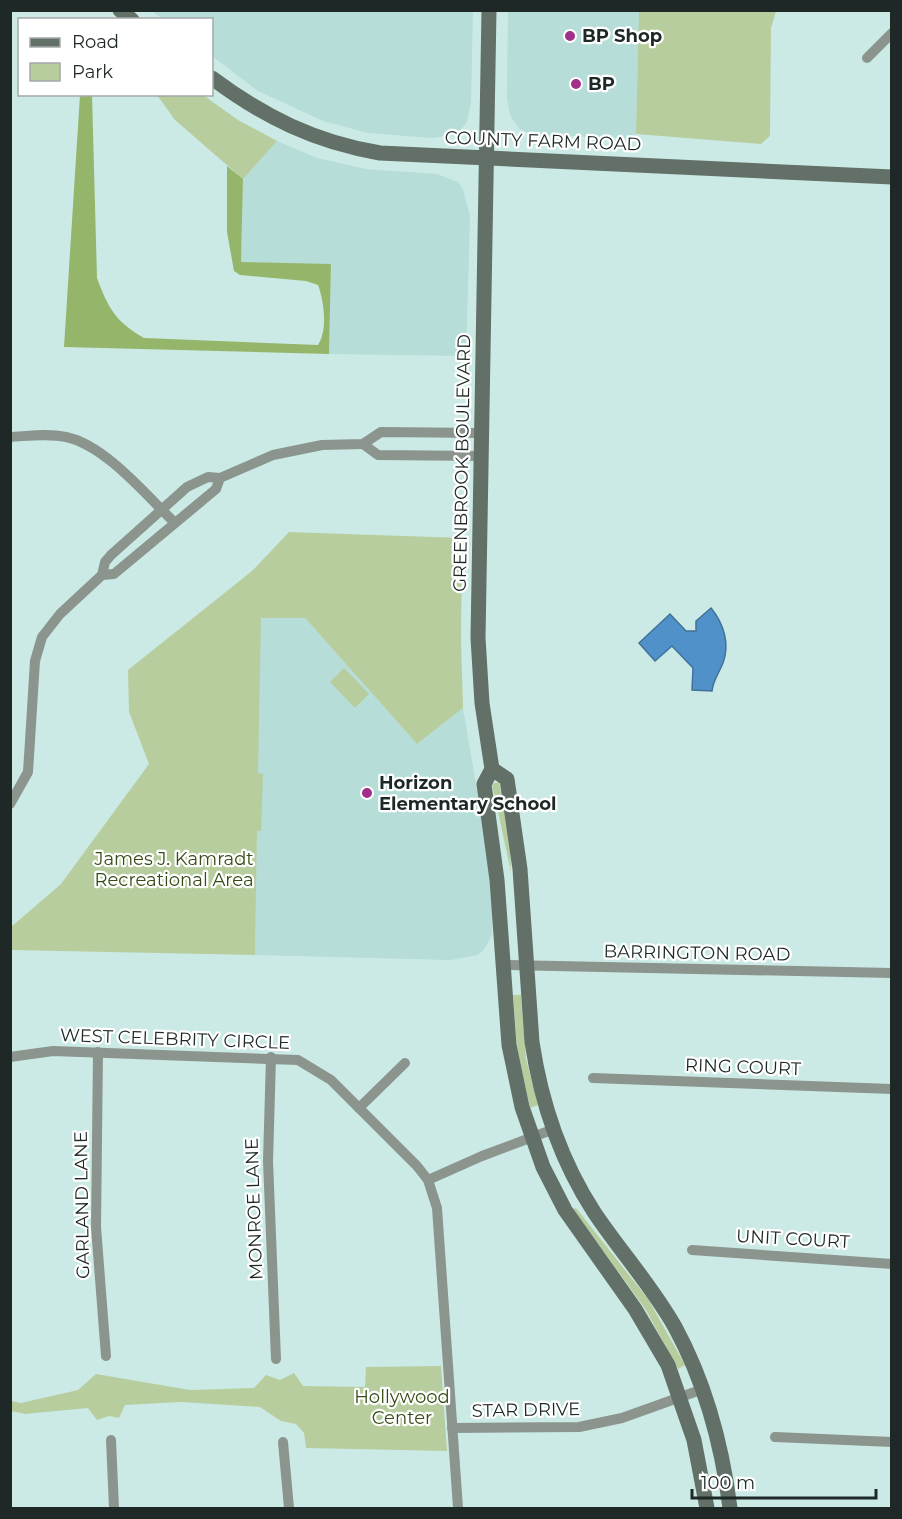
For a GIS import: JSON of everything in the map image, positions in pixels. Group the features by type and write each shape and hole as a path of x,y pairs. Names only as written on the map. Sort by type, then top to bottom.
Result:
{"main road":[{"name":"GREENBROOK BOULEVARD","path":"489,10 478,660 492,769 484,784 494,845 502,965 514,1080 531,1137 566,1210 650,1331 681,1398 694,1440 707,1509"},
{"name":"COUNTY FARM ROAD","path":"213,79 267,116 288,127 335,144 401,155 891,177"},
{"path":"492,769 507,779 520,869 536,1071 554,1129 582,1192 663,1308 691,1359 703,1389 721,1449 730,1509"}],"street":[{"path":"867,58 891,33"},
{"path":"10,804 28,772 35,662 42,637 60,614 102,575 105,562 111,555 187,487 208,477 220,478 252,463 289,451 322,445 363,444 381,432 482,432"},
{"path":"10,437 57,436 85,444 102,455 174,522"},
{"path":"363,444 378,455 482,456"},
{"path":"102,575 114,574 216,489 220,478"},
{"name":"BARRINGTON ROAD","path":"502,965 891,973"},
{"name":"WEST CELEBRITY CIRCLE","path":"10,1057 34,1052 98,1052 271,1057 298,1060 320,1071 359,1108 428,1180 436,1202 458,1509"},
{"name":"GARLAND LANE","path":"98,1052 96,1217 106,1356"},
{"name":"MONROE LANE","path":"271,1057 267,1161 276,1359"},
{"path":"359,1108 405,1063"},
{"name":"RING COURT","path":"593,1078 891,1089"},
{"path":"428,1180 554,1129"},
{"name":"UNIT COURT","path":"692,1250 891,1264"},
{"name":"STAR DRIVE","path":"452,1428 579,1427 622,1418 703,1389"},
{"path":"775,1437 891,1442"},
{"path":"111,1440 114,1509"},
{"path":"283,1442 289,1509"}],"shaded area":[{"path":"151,11 473,11 471,102 467,122 460,131 453,135 432,138 368,133 323,121 258,91 213,57 213,18 162,18"},
{"path":"508,11 639,11 636,139 548,135 529,133 519,129 510,115 507,98"},
{"path":"277,141 317,158 366,169 437,174 458,182 463,189 470,216 466,356 329,354 331,265 241,262 243,179"},
{"name":"Horizon Elementary School","path":"260,618 305,618 417,744 463,708 486,843 492,908 492,935 483,951 477,955 451,960 255,955"}],"green space":[{"path":"639,11 776,11 771,28 770,136 761,144 636,134"},
{"path":"80,96 92,96 97,278 109,306 134,332 144,338 318,345 323,332 324,315 318,285 306,281 240,275 234,271 227,232 227,166 243,179 241,262 331,264 329,354 64,347"},
{"path":"158,96 204,96 238,120 277,141 243,179 175,120"},
{"name":"James J. Kamradt Recreational Area","path":"289,532 462,538 463,708 417,744 305,618 261,618 258,773 263,774 261,831 257,831 255,955 11,950 11,927 61,884 149,764 129,712 128,670 252,571"},
{"path":"344,668 369,694 355,708 330,682"},
{"path":"499,782 510,844 511,872 492,784"},
{"path":"513,995 521,995 526,1059 538,1105 530,1108 517,1048"},
{"path":"576,1208 648,1299 685,1365 678,1369 646,1310 573,1209"},
{"name":"Hollywood Center","path":"441,1366 447,1451 306,1448 304,1433 296,1424 281,1421 260,1407 181,1402 125,1405 119,1418 109,1416 97,1420 88,1408 25,1414 11,1411 11,1401 21,1403 78,1390 96,1374 190,1390 254,1388 266,1375 280,1380 294,1373 303,1386 365,1387 366,1367"}],"water":[{"path":"711,608 724,634 725,656 712,691 692,690 693,668 672,646 655,661 639,643 670,614 686,631 696,631 696,621"}],"place":[{"name":"BP Shop","path":"570,36"},
{"name":"BP","path":"576,84"},
{"name":"Horizon Elementary School","path":"367,793"}]}
